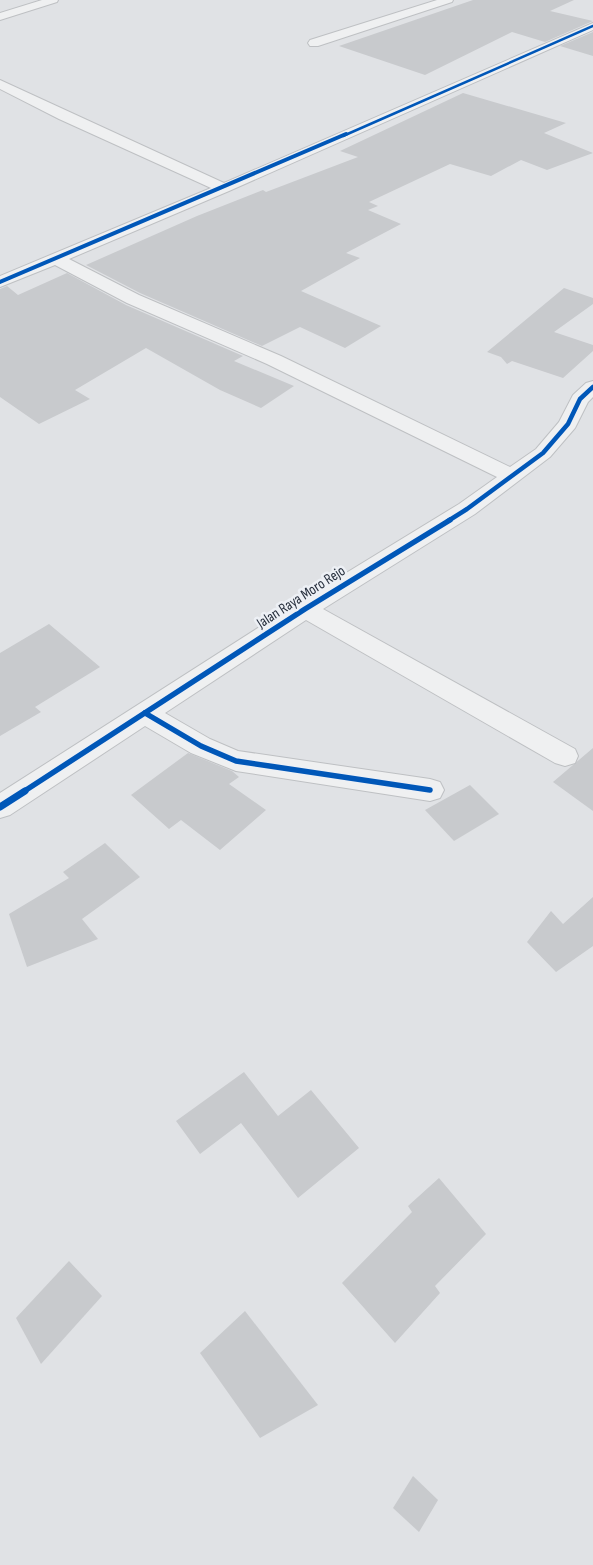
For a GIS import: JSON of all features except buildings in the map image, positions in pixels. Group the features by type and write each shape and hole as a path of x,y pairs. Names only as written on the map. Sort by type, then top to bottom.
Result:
{"street":[{"path":"0,17 53,0"},
{"path":"314,43 448,0"},
{"path":"0,282 224,188 593,26"},
{"path":"0,84 64,116 224,188"},
{"path":"56,258 133,299 274,360 512,476"},
{"name":"Jalan Raya Moro Rejo","path":"0,807 305,609 467,508 512,476 555,441 568,424 580,400 593,387"},
{"path":"305,609 565,756"},
{"path":"145,713 187,739 217,754 236,760 430,790"}],"cycle path":[{"path":"0,282 224,188 593,26"},
{"path":"0,807 305,609 467,509 543,453 568,424 580,399 593,387"},
{"path":"145,713 201,746 236,761 430,790"}]}
